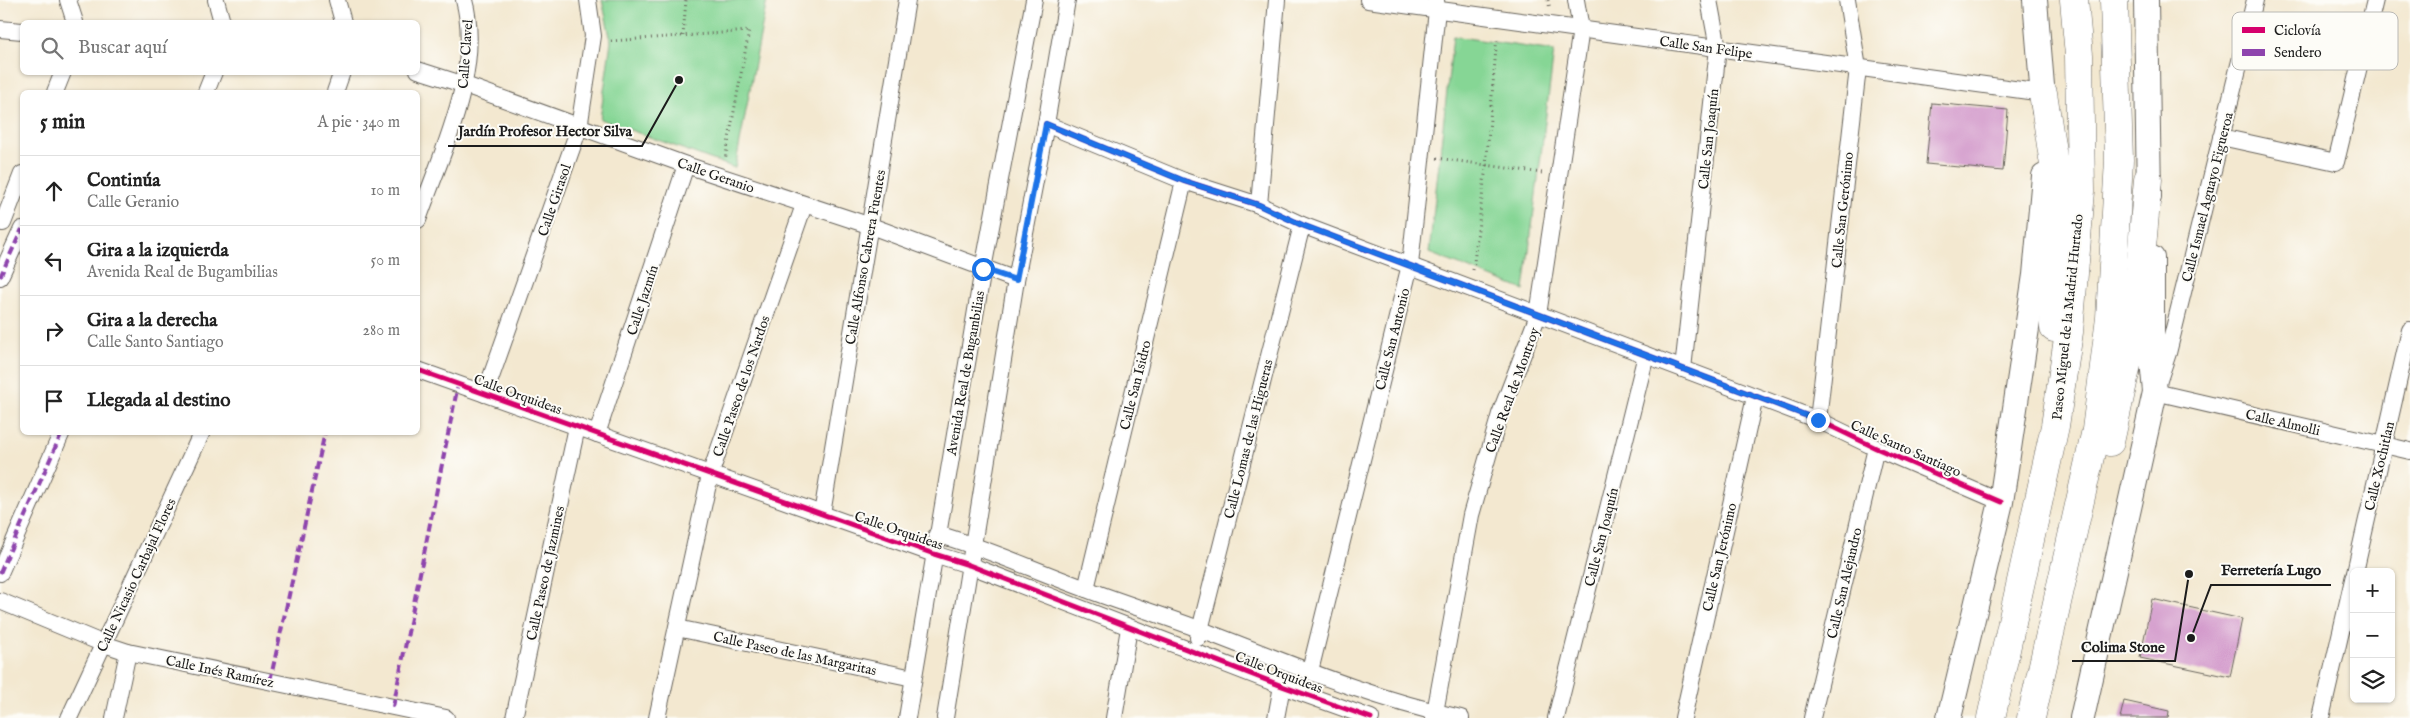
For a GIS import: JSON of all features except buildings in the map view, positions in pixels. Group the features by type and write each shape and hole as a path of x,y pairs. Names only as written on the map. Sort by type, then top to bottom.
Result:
{"highway":[{"name":"Paseo Miguel de la Madrid Hurtado","path":"1991,718 2055,426 2069,332 2081,191 2079,55 2074,0"},
{"path":"2031,718 2096,430 2110,318 2119,160 2114,0"},
{"path":"2043,93 2055,171 2053,273 2055,426"},
{"path":"2064,568 2108,453 2135,328 2148,179"}],"street":[{"path":"68,0 74,20"},
{"path":"216,0 221,20"},
{"path":"337,0 342,20"},
{"name":"Calle Clavel","path":"420,214 465,85 470,20 464,0"},
{"name":"Calle Girasol","path":"485,394 579,128 593,36 588,0"},
{"name":"Calle Alfonso Cabrera Fuentes","path":"822,514 908,0"},
{"name":"Avenida Real de Bugambilias","path":"907,718 912,678 983,269 1034,0"},
{"path":"945,718 1016,280 1046,124 1067,0"},
{"path":"1259,205 1277,0"},
{"name":"Calle San Felipe","path":"1368,0 1436,5 1581,29 2043,93"},
{"name":"Calle Real de Montroy","path":"1434,715 1471,515 1500,414 1538,316 1581,29 1576,0"},
{"name":"Calle San Joaquín","path":"1683,368 1718,48 1709,0"},
{"name":"Calle San Gerónimo","path":"1818,420 1858,68 1847,0"},
{"path":"1950,718 2001,502 2035,275 2045,155 2043,93 2035,0"},
{"path":"2082,718 2155,392 2152,360 2152,241 2148,179 2146,0"},
{"name":"Calle San Antonio","path":"1310,672 1410,264 1436,5"},
{"path":"0,29 20,31"},
{"name":"Calle Ismael Aguayo Figueroa","path":"2155,392 2168,353 2237,70"},
{"path":"2221,137 2336,162 2358,70"},
{"name":"Calle Geranio","path":"420,71 465,85 579,128 686,165 871,226 1016,280"},
{"path":"56,90 62,75"},
{"path":"207,90 213,75"},
{"path":"336,90 341,75"},
{"name":"Calle Santo Santiago","path":"1046,124 1184,181 1259,205 1302,225 1410,264 1538,316 1683,368 1818,420 1876,448 2001,502"},
{"name":"Calle Jazmín","path":"597,434 686,165"},
{"path":"20,179 2,222 20,228"},
{"name":"Calle San Isidro","path":"1086,589 1184,181"},
{"name":"Calle Paseo de los Nardos","path":"657,718 710,475 804,205"},
{"name":"Calle Lomas de las Higueras","path":"1194,652 1302,225"},
{"path":"0,277 20,233"},
{"name":"Calle Xochitlan","path":"2355,568 2410,330"},
{"name":"Calle San Joaquín","path":"1556,718 1646,355"},
{"name":"Calle Orquideas","path":"420,371 710,475 969,565 1129,628 1371,718"},
{"name":"Calle Almolli","path":"2155,392 2410,451"},
{"name":"Calle San Jerónimo","path":"1683,718 1755,397"},
{"name":"Calle Paseo de Jazmines","path":"514,718 577,427"},
{"path":"0,573 61,435"},
{"name":"Calle Nicasio Carbajal Flores","path":"69,718 201,435"},
{"name":"Calle San Alejandro","path":"1812,718 1876,448"},
{"name":"Calle Orquideas","path":"938,534 974,545 1086,589 1200,629 1310,672 1434,715 1461,718"},
{"name":"Calle Xochitlan","path":"2321,718 2350,591"},
{"name":"Calle Inés Ramírez","path":"0,601 128,652 446,718"},
{"name":"Calle Paseo de las Margaritas","path":"677,628 912,678"},
{"path":"1114,718 1129,628"},
{"path":"114,718 128,652"},
{"path":"1276,718 1282,686"}],"path":[{"path":"682,36 686,0"},
{"path":"611,41 749,31 725,163"},
{"path":"1472,276 1486,166 1497,37"},
{"path":"1433,157 1546,173"}],"green space":[{"path":"602,0 767,0 735,168 600,119 611,41"},
{"path":"1453,36 1554,51 1524,290 1429,253"}],"marked path":[{"path":"0,277 20,233"},
{"path":"393,707 458,385"},
{"path":"0,573 61,435"},
{"path":"270,681 324,435"}],"cycle path":[{"path":"1046,124 1184,181 1259,205 1302,225 1818,420 1876,448 2001,502"},
{"path":"420,371 969,565 1282,686 1371,718"}],"place":[{"name":"Jardín Profesor Hector Silva","path":"679,80"},
{"name":"Colima Stone","path":"2189,574"},
{"name":"Ferretería Lugo","path":"2191,638"}],"route":[{"path":"983,269 1016,280 1046,124 1184,181 1259,205 1302,225 1410,264 1538,316 1683,368 1818,420"}]}
